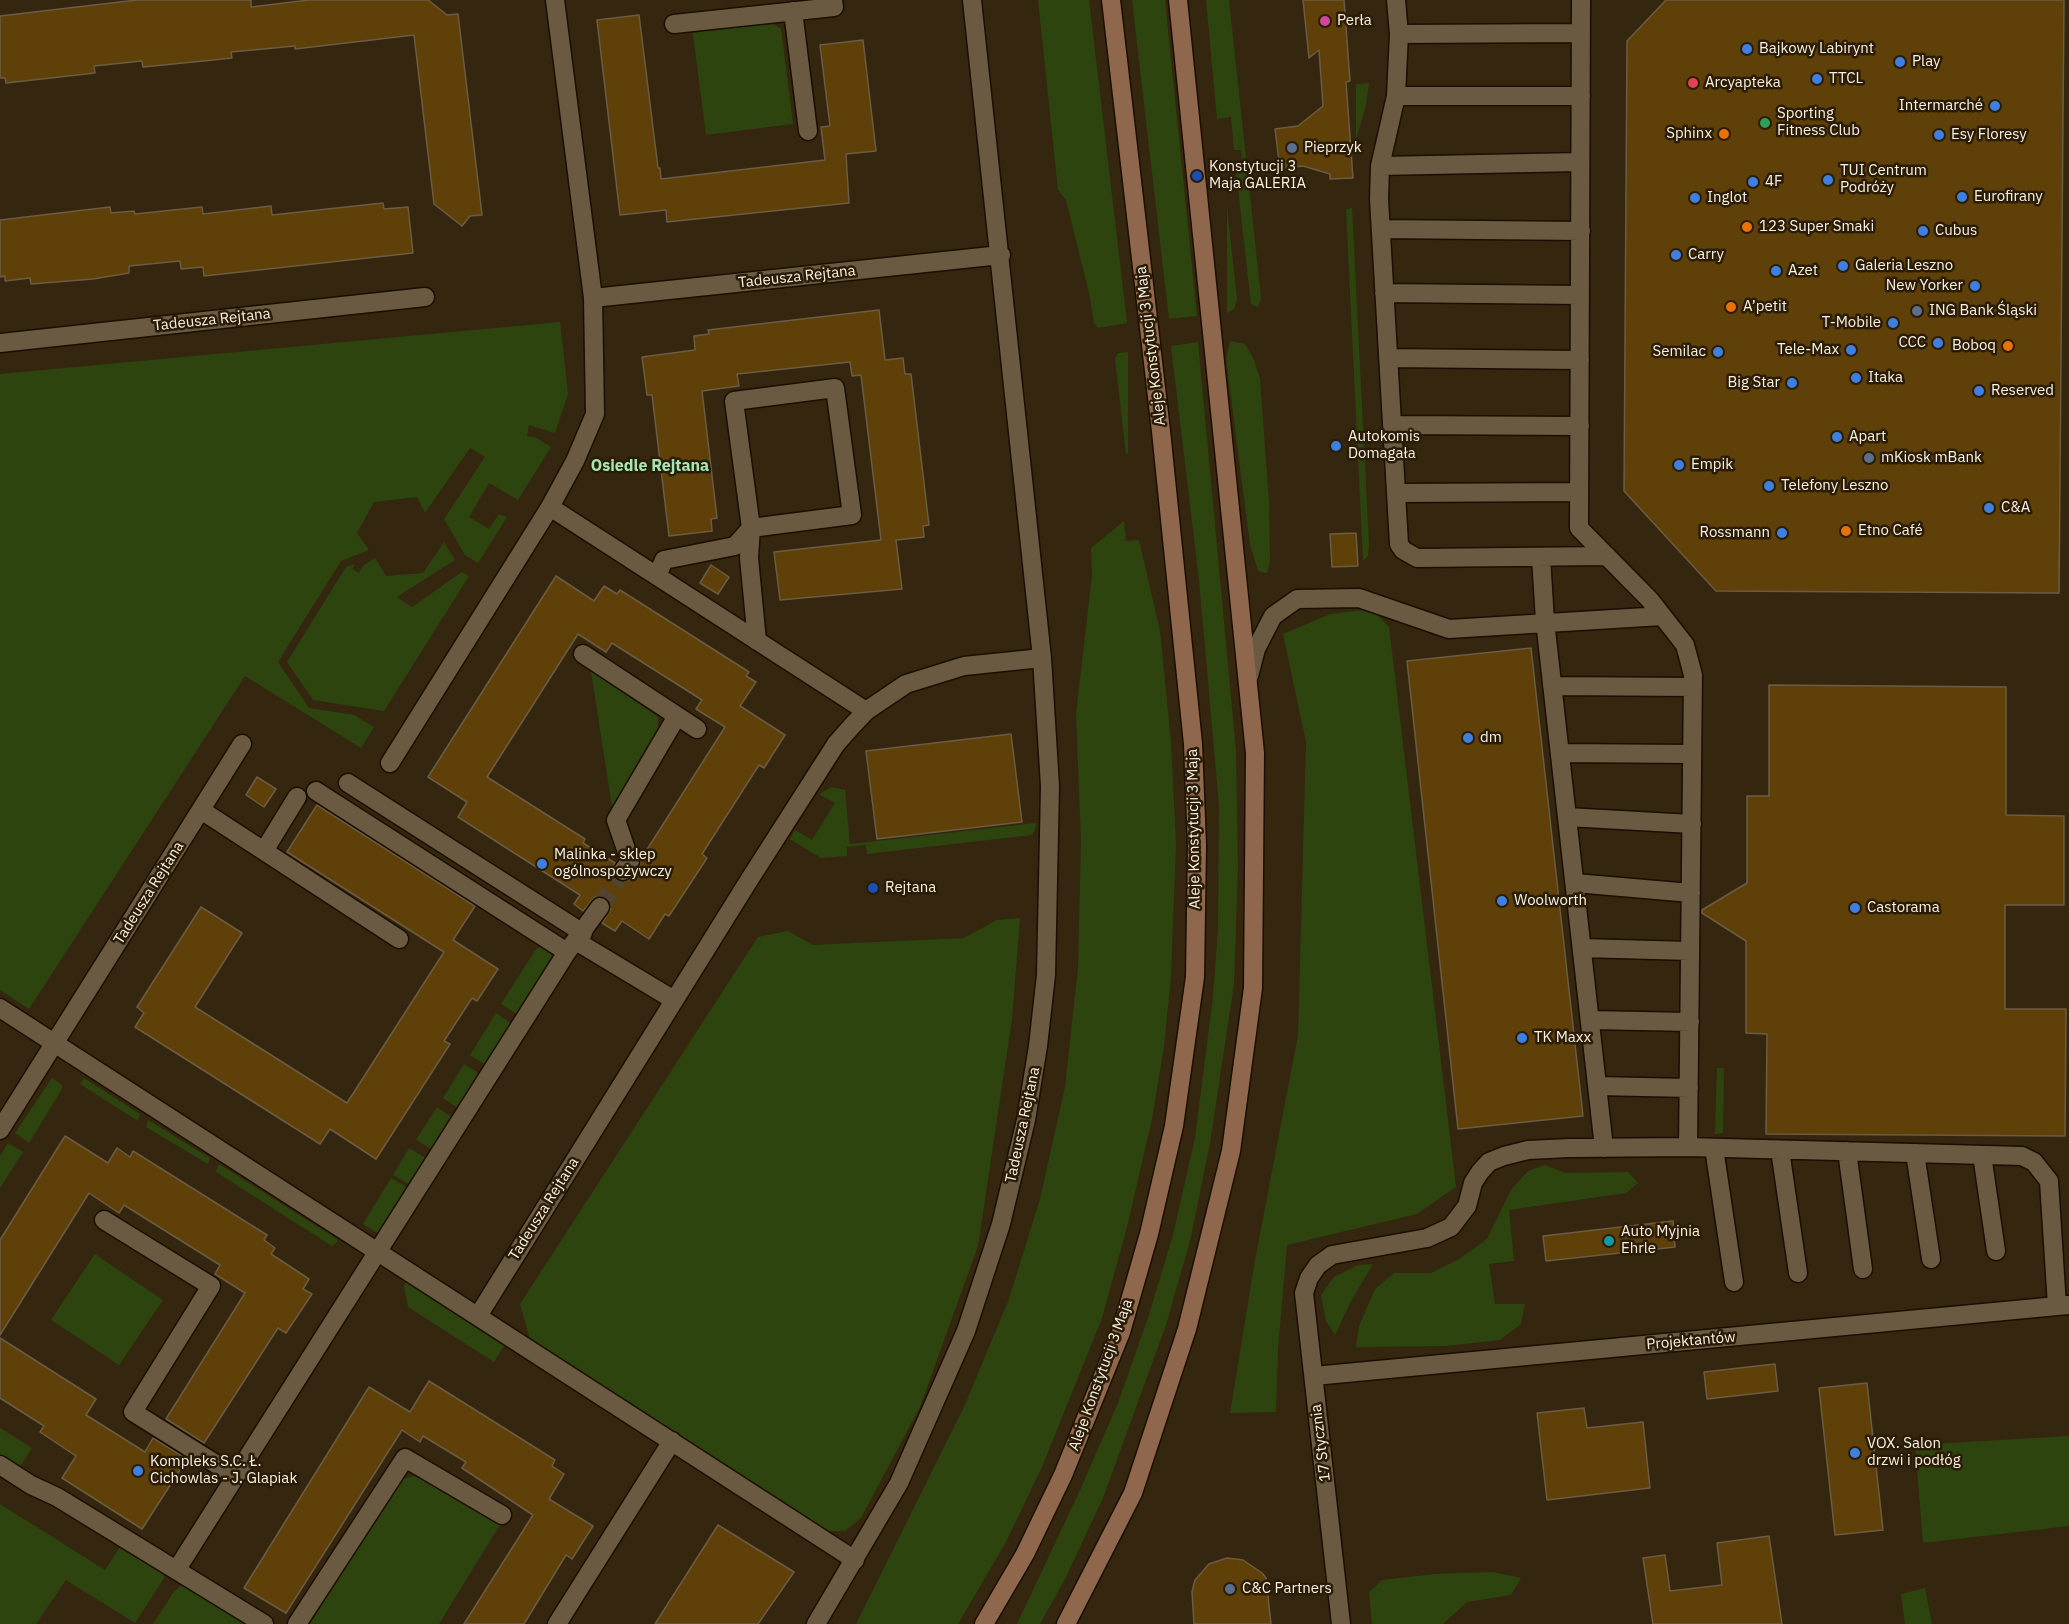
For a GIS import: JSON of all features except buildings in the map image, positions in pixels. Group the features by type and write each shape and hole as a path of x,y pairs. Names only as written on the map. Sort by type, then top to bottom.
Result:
{"main road":[{"name":"Aleje Konstytucji 3 Maja","path":"984,1624 1025,1554 1063,1475 1121,1332 1149,1234 1174,1126 1195,977 1197,845 1193,744 1111,0"},
{"path":"1066,1624 1133,1493 1187,1329 1231,1151 1252,988 1255,753 1249,676 1178,0"}],"street":[{"path":"390,763 550,507 576,461 595,414 594,298 555,0"},
{"path":"674,24 834,7 833,0"},
{"name":"Tadeusza Rejtana","path":"816,1624 899,1483 966,1331 1001,1224 1026,1120 1046,975 1051,868 1050,786 1042,658 972,0"},
{"path":"1396,0 1399,34 1396,96 1380,166 1384,293 1399,544 1409,555 1420,558 1607,556"},
{"path":"1581,0 1579,528 1662,615 1685,645 1693,675 1688,1147"},
{"path":"793,11 808,131"},
{"path":"1399,34 1581,33"},
{"path":"1396,96 1581,96"},
{"path":"1380,166 1580,162"},
{"path":"1381,229 1581,231"},
{"name":"Tadeusza Rejtana","path":"594,298 1000,255"},
{"path":"1384,293 1580,295"},
{"name":"Tadeusza Rejtana","path":"0,343 425,297"},
{"path":"1388,358 1580,360"},
{"path":"657,576 664,560 735,546 750,528 852,515 835,388 734,401 750,528 748,558 757,641"},
{"path":"1392,425 1580,426"},
{"path":"1396,493 1579,492"},
{"path":"550,507 866,711"},
{"path":"1541,557 1545,621 1604,1148 1688,1147 2022,1156 2034,1161 2047,1178 2063,1306"},
{"path":"1249,676 1256,649 1273,616 1297,599 1359,598 1449,629 1662,615"},
{"path":"583,654 696,729"},
{"name":"Tadeusza Rejtana","path":"478,1316 674,1000 837,744 866,711 906,684 964,666 1042,658"},
{"path":"1552,686 1693,687"},
{"path":"623,871 630,861 616,820 676,716"},
{"name":"Tadeusza Rejtana","path":"0,1130 242,744"},
{"path":"1560,753 1692,754"},
{"path":"348,783 575,942"},
{"path":"316,791 674,1000"},
{"path":"264,851 297,797"},
{"path":"201,810 399,939"},
{"path":"1567,817 1692,824"},
{"path":"1575,883 1691,893"},
{"path":"177,1569 554,973 600,908"},
{"path":"1582,948 1690,951"},
{"path":"0,1008 855,1560"},
{"path":"1590,1020 1690,1022"},
{"path":"1597,1086 1689,1088"},
{"name":"17 Stycznia","path":"1341,1624 1304,1293 1309,1278 1318,1265 1332,1255 1427,1238 1451,1227 1467,1206 1473,1183 1489,1162 1528,1150 1604,1148"},
{"path":"1714,1148 1734,1282"},
{"path":"1780,1150 1798,1273"},
{"path":"1847,1151 1863,1269"},
{"path":"1915,1153 1930,1259"},
{"path":"1982,1155 1996,1251"},
{"path":"104,1220 211,1286 133,1412 235,1476"},
{"name":"Projektantów","path":"1314,1376 2063,1306"},
{"path":"557,1624 672,1441"},
{"path":"297,1624 405,1458 502,1515"},
{"path":"0,1465 177,1569 264,1624"}],"green space":[{"path":"1038,0 1089,0 1127,323 1098,328 1094,323 1090,297 1066,200 1058,190"},
{"path":"1132,0 1165,0 1197,316 1169,319"},
{"path":"1206,0 1229,0 1261,298 1258,307 1251,304 1236,173 1243,172 1241,150 1234,150 1231,117 1217,119"},
{"path":"768,20 781,29 793,124 706,135 692,27"},
{"path":"1369,83 1366,105 1356,140 1356,84"},
{"path":"1227,207 1237,299 1234,309 1227,313"},
{"path":"1352,208 1369,545 1368,556 1363,561 1346,209"},
{"path":"560,322 568,394 555,433 529,425 527,436 535,437 551,447 518,500 489,483 469,517 489,529 499,514 507,517 478,563 465,555 444,519 485,457 470,448 425,513 417,497 374,502 357,533 369,550 341,561 278,662 309,708 354,715 374,727 361,748 245,676 29,1009 0,990 0,374"},
{"path":"1230,341 1245,344 1254,360 1260,379 1269,502 1270,562 1267,573 1258,571 1250,544 1226,359"},
{"path":"1198,342 1236,751 1238,868 1234,984 1210,1143 1190,1241 1166,1325 1103,1498 1066,1577 1040,1624 1017,1624 1118,1403 1148,1318 1173,1235 1195,1138 1213,997 1218,928 1219,805 1199,580 1171,346"},
{"path":"1128,352 1128,453 1126,454 1115,359 1118,353"},
{"path":"1124,521 1126,541 1139,540 1160,631 1171,742 1176,843 1171,976 1164,1046 1152,1119 1127,1227 1102,1318 1042,1467 1006,1542 958,1624 856,1624 964,1407 1009,1299 1040,1199 1065,1087 1078,968 1081,842 1076,714 1092,575 1091,548"},
{"path":"444,542 455,560 397,597 412,607 462,572 469,576 384,711 313,700 287,662 346,567 355,564 352,569 359,573 364,565 375,558 386,576 423,573"},
{"path":"1371,609 1389,627 1456,1187 1417,1214 1287,1245 1278,1349 1276,1412 1230,1413 1255,1260 1298,1035 1306,742 1283,634 1330,614"},
{"path":"591,671 658,717 658,732 612,807"},
{"path":"832,787 845,790 850,844 1036,823 1035,829 1032,835 867,854 866,845 847,847 847,856 821,858 790,839 795,830 812,840 835,803 819,794"},
{"path":"1020,918 1012,1019 978,1246 920,1407 861,1518 845,1531 827,1531 530,1339 520,1304 758,937 788,931 813,945 964,938 997,920"},
{"path":"542,946 549,948 553,960 518,1015 501,1004 536,949"},
{"path":"496,1013 512,1024 486,1065 470,1055"},
{"path":"464,1064 480,1074 459,1109 443,1098"},
{"path":"1717,1068 1724,1068 1723,1133 1715,1134"},
{"path":"52,1078 62,1085 62,1089 29,1143 15,1133"},
{"path":"84,1078 140,1114 138,1121 80,1084"},
{"path":"437,1107 453,1118 433,1150 416,1140"},
{"path":"148,1120 210,1158 208,1164 146,1127"},
{"path":"8,1143 23,1152 0,1188 0,1156"},
{"path":"409,1148 426,1158 410,1185 393,1175"},
{"path":"219,1164 338,1241 332,1246 216,1172"},
{"path":"1545,1165 1565,1173 1628,1172 1638,1183 1626,1193 1509,1210 1514,1261 1489,1264 1495,1304 1525,1304 1521,1324 1500,1340 1446,1346 1356,1347 1359,1326 1375,1289 1394,1273 1431,1273 1459,1259 1487,1239 1511,1190 1528,1171"},
{"path":"391,1178 408,1188 379,1234 363,1224"},
{"path":"95,1254 163,1300 119,1365 51,1320"},
{"path":"1373,1264 1351,1301 1335,1335 1326,1321 1321,1295 1334,1277 1358,1265"},
{"path":"406,1282 504,1346 494,1362 408,1307 404,1287"},
{"path":"0,1428 32,1448 20,1467 0,1455"},
{"path":"2069,1436 2069,1526 1923,1543 1915,1445"},
{"path":"413,1476 425,1478 501,1523 439,1624 310,1624 396,1486 404,1479"},
{"path":"0,1504 105,1570 122,1544 163,1570 164,1578 135,1623 66,1580 36,1624 0,1624"},
{"path":"1493,1572 1521,1578 1511,1595 1467,1602 1443,1624 1372,1624 1369,1592 1382,1580 1434,1574"},
{"path":"187,1584 250,1624 153,1624 173,1593 180,1586"},
{"path":"1925,1588 1932,1624 1905,1624 1901,1594"}],"tunnel":[{"path":"600,907 623,871"}],"place":[{"name":"Perła","path":"1325,21"},
{"name":"Bajkowy Labirynt","path":"1747,49"},
{"name":"Play","path":"1900,62"},
{"name":"TTCL","path":"1817,79"},
{"name":"Arcyapteka","path":"1693,83"},
{"name":"Intermarché","path":"1995,106"},
{"name":"Sporting Fitness Club","path":"1765,123"},
{"name":"Sphinx","path":"1724,134"},
{"name":"Esy Floresy","path":"1939,135"},
{"name":"Pieprzyk","path":"1292,148"},
{"name":"Konstytucji 3 Maja GALERIA","path":"1197,176"},
{"name":"TUI Centrum Podróży","path":"1828,180"},
{"name":"4F","path":"1753,182"},
{"name":"Eurofirany","path":"1962,197"},
{"name":"Inglot","path":"1695,198"},
{"name":"123 Super Smaki","path":"1747,227"},
{"name":"Cubus","path":"1923,231"},
{"name":"Carry","path":"1676,255"},
{"name":"Galeria Leszno","path":"1843,266"},
{"name":"Azet","path":"1776,271"},
{"name":"New Yorker","path":"1975,286"},
{"name":"A’petit","path":"1731,307"},
{"name":"ING Bank Śląski","path":"1917,311"},
{"name":"T-Mobile","path":"1893,323"},
{"name":"CCC","path":"1938,343"},
{"name":"Boboq","path":"2008,346"},
{"name":"Tele-Max","path":"1851,350"},
{"name":"Semilac","path":"1718,352"},
{"name":"Itaka","path":"1856,378"},
{"name":"Big Star","path":"1792,383"},
{"name":"Reserved","path":"1979,391"},
{"name":"Apart","path":"1837,437"},
{"name":"Autokomis Domagała","path":"1336,446"},
{"name":"mKiosk mBank","path":"1869,458"},
{"name":"Empik","path":"1679,465"},
{"name":"Telefony Leszno","path":"1769,486"},
{"name":"C&A","path":"1989,508"},
{"name":"Etno Café","path":"1846,531"},
{"name":"Rossmann","path":"1782,533"},
{"name":"dm","path":"1468,738"},
{"name":"Malinka - sklep ogólnospożywczy","path":"542,864"},
{"name":"Rejtana","path":"873,888"},
{"name":"Woolworth","path":"1502,901"},
{"name":"Castorama","path":"1855,908"},
{"name":"TK Maxx","path":"1522,1038"},
{"name":"Auto Myjnia Ehrle","path":"1609,1241"},
{"name":"VOX. Salon drzwi i podłóg","path":"1855,1453"},
{"name":"Kompleks S.C. Ł. Cichowlas - J. Glapiak","path":"138,1471"},
{"name":"C&C Partners","path":"1230,1589"}],"district":[{"name":"Osiedle Rejtana","path":"650,466"}]}
